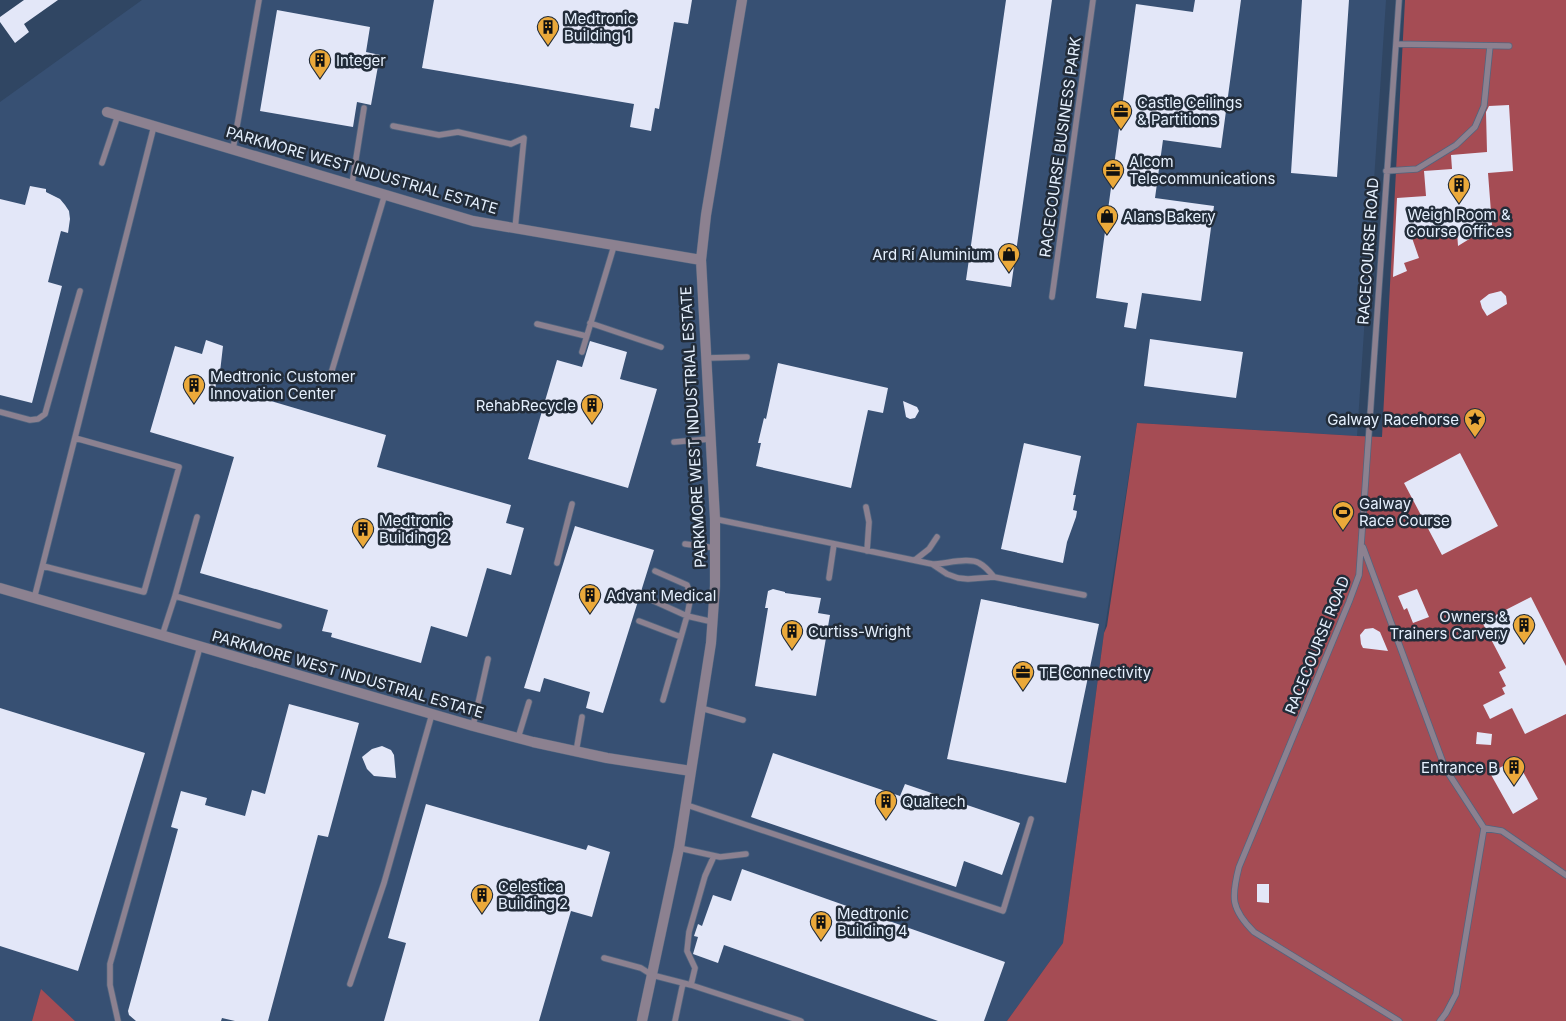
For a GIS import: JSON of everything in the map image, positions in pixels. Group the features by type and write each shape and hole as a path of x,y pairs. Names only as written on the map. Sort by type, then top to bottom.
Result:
{"street":[{"name":"PARKMORE WEST INDUSTRIAL ESTATE","path":"642,1021 680,848 713,622 716,548 701,260 706,215 742,0"},
{"name":"PARKMORE WEST INDUSTRIAL ESTATE","path":"107,112 473,221 701,260"},
{"name":"PARKMORE WEST INDUSTRIAL ESTATE","path":"0,588 518,738 607,758 691,771"}],"lane":[{"path":"233,148 259,0"},
{"name":"RACECOURSE BUSINESS PARK","path":"1052,297 1093,0"},
{"name":"RACECOURSE ROAD","path":"1398,0 1359,575 1239,867 1234,883 1234,899 1242,920 1254,932 1399,1021"},
{"path":"1396,44 1509,46"},
{"path":"1386,172 1416,170 1456,145 1474,127 1484,106 1490,46"},
{"path":"352,184 364,108"},
{"path":"102,162 118,115"},
{"path":"34,599 154,126"},
{"path":"393,126 440,135 458,132 511,144 524,138 515,229"},
{"path":"330,377 385,194"},
{"path":"582,352 614,246"},
{"path":"0,412 30,420 38,419 46,414 80,291"},
{"path":"590,323 661,347"},
{"path":"537,324 586,336"},
{"path":"706,358 747,357"},
{"path":"42,566 144,592 179,467 75,438"},
{"path":"674,442 710,439"},
{"path":"557,563 572,504"},
{"path":"866,508 869,522 867,550"},
{"path":"162,636 197,517"},
{"path":"715,520 932,564 946,564 966,560 978,562 994,577"},
{"path":"915,560 929,549 937,537"},
{"path":"684,544 716,548"},
{"path":"829,578 834,544"},
{"path":"1362,544 1445,768 1484,828 1456,994 1440,1021"},
{"path":"932,564 947,574 958,578 994,577 1084,595"},
{"path":"655,571 687,585 691,596 662,700"},
{"path":"175,596 279,626"},
{"path":"645,597 686,616 713,622"},
{"path":"638,621 681,637"},
{"path":"118,1021 110,986 110,964 200,647"},
{"path":"473,726 488,659"},
{"path":"518,738 529,702"},
{"path":"701,708 743,720"},
{"path":"350,984 384,883 432,714"},
{"path":"576,752 582,717"},
{"path":"687,805 1003,911 1031,820"},
{"path":"1484,828 1502,832 1566,875"},
{"path":"680,848 720,857 746,854"},
{"path":"691,985 694,968 687,951 689,932 705,876 714,856"},
{"path":"604,958 641,968 652,975 691,985 801,1021"},
{"path":"675,1021 683,983"}],"shaded area":[{"path":"142,0 1386,0 1357,436 1137,423 1104,633 1063,943 1007,1021 75,1021 41,990 32,1021 0,1021 0,102"},
{"name":"Galway Race Course","path":"1405,0 1566,0 1566,1021 1007,1021 1063,943 1104,633 1107,626 1137,423 1382,437"},
{"path":"41,989 75,1021 32,1021"}],"building":[{"path":"24,0 58,0 24,24 29,32 15,43 0,22 0,17"},
{"name":"Medtronic Building 1","path":"434,0 692,0 688,24 674,22 659,109 655,108 651,131 630,127 634,104 422,68"},
{"path":"1006,0 1052,0 1011,287 966,280"},
{"path":"1195,0 1241,0 1221,148 1163,140 1155,198 1214,206 1201,301 1142,293 1136,329 1124,327 1128,303 1096,298 1136,4 1193,12"},
{"path":"1302,0 1349,0 1337,177 1291,173"},
{"name":"Integer","path":"277,10 370,27 366,52 380,55 371,105 357,102 353,127 260,111"},
{"path":"1509,105 1513,171 1488,173 1492,225 1458,246 1457,232 1411,235 1419,258 1404,263 1407,271 1393,277 1397,198 1426,196 1424,171 1452,169 1451,155 1487,152 1486,112 1489,106"},
{"path":"30,186 46,189 46,192 60,199 69,211 70,219 68,233 61,231 48,282 62,286 32,403 0,395 0,199 25,205"},
{"path":"1501,291 1506,296 1507,304 1487,316 1480,301 1489,294"},
{"path":"1150,339 1243,352 1236,398 1144,386"},
{"name":"Medtronic Building 2","path":"206,340 223,346 220,372 215,388 254,399 254,396 386,435 377,467 511,505 506,523 524,528 511,575 487,568 467,637 431,626 421,663 331,637 332,633 322,631 328,610 200,573 234,457 150,432 175,346 202,354"},
{"name":"RehabRecycle","path":"590,341 627,352 620,379 657,389 628,488 528,459 557,360 582,367"},
{"path":"778,363 888,388 883,413 868,410 851,488 756,466 761,443 758,443 764,418 766,419"},
{"path":"903,401 917,407 919,411 915,418 910,419 906,417"},
{"path":"1024,443 1081,456 1073,495 1076,495 1073,510 1077,511 1076,517 1067,542 1063,563 1001,549"},
{"path":"1460,453 1498,526 1442,555 1404,483"},
{"name":"Advant Medical","path":"575,526 654,550 603,713 586,708 590,692 544,678 540,692 524,688"},
{"name":"Curtiss-Wright","path":"773,589 785,593 821,598 818,613 830,615 816,696 755,686 768,608 765,608 768,591"},
{"path":"1417,589 1429,617 1413,623 1407,608 1404,610 1398,596"},
{"name":"Owners & Trainers Carvery","path":"1531,597 1566,666 1566,714 1525,734 1512,708 1490,719 1483,705 1505,694 1502,688 1506,686 1499,672 1506,668 1482,622"},
{"path":"981,599 1099,624 1066,783 947,759"},
{"path":"1373,628 1380,632 1388,651 1363,648 1360,635 1365,629"},
{"path":"289,704 359,723 328,837 318,835 268,1021 235,1021 222,1018 221,1021 136,1021 129,1015 128,1011 178,829 171,827 181,791 207,798 205,805 245,816 252,790 265,794"},
{"path":"0,708 145,753 78,971 0,946"},
{"path":"1477,732 1492,734 1491,745 1476,744"},
{"path":"382,746 391,750 394,755 396,778 374,776 367,769 362,757 372,749"},
{"name":"Qualtech","path":"773,753 900,796 905,784 1020,823 1002,875 964,861 956,887 751,817"},
{"name":"Entrance B","path":"1516,759 1538,799 1513,814 1490,773"},
{"name":"Celestica Building 2","path":"426,804 586,850 588,845 610,852 592,917 571,911 539,1021 384,1021 406,943 388,938"},
{"name":"Medtronic Building 4","path":"742,869 1005,962 984,1021 938,1021 724,945 718,963 693,954 698,937 694,936 698,924 702,926 713,895 731,901"},
{"path":"1257,884 1269,884 1269,903 1257,902"}],"place":[{"name":"Medtronic Building 1","path":"548,46"},
{"name":"Integer","path":"320,79"},
{"name":"Castle Ceilings & Partitions","path":"1121,130"},
{"name":"Alcom Telecommunications","path":"1113,189"},
{"name":"Weigh Room & Course Offices","path":"1459,204"},
{"name":"Alans Bakery","path":"1107,235"},
{"name":"Ard Rí Aluminium","path":"1009,273"},
{"name":"Medtronic Customer Innovation Center","path":"194,404"},
{"name":"RehabRecycle","path":"592,424"},
{"name":"Galway Racehorse","path":"1475,438"},
{"name":"Galway Race Course","path":"1343,531"},
{"name":"Medtronic Building 2","path":"363,548"},
{"name":"Advant Medical","path":"590,614"},
{"name":"Owners & Trainers Carvery","path":"1524,644"},
{"name":"Curtiss-Wright","path":"792,650"},
{"name":"TE Connectivity","path":"1023,691"},
{"name":"Entrance B","path":"1514,786"},
{"name":"Qualtech","path":"886,820"},
{"name":"Celestica Building 2","path":"482,914"},
{"name":"Medtronic Building 4","path":"821,941"}]}
